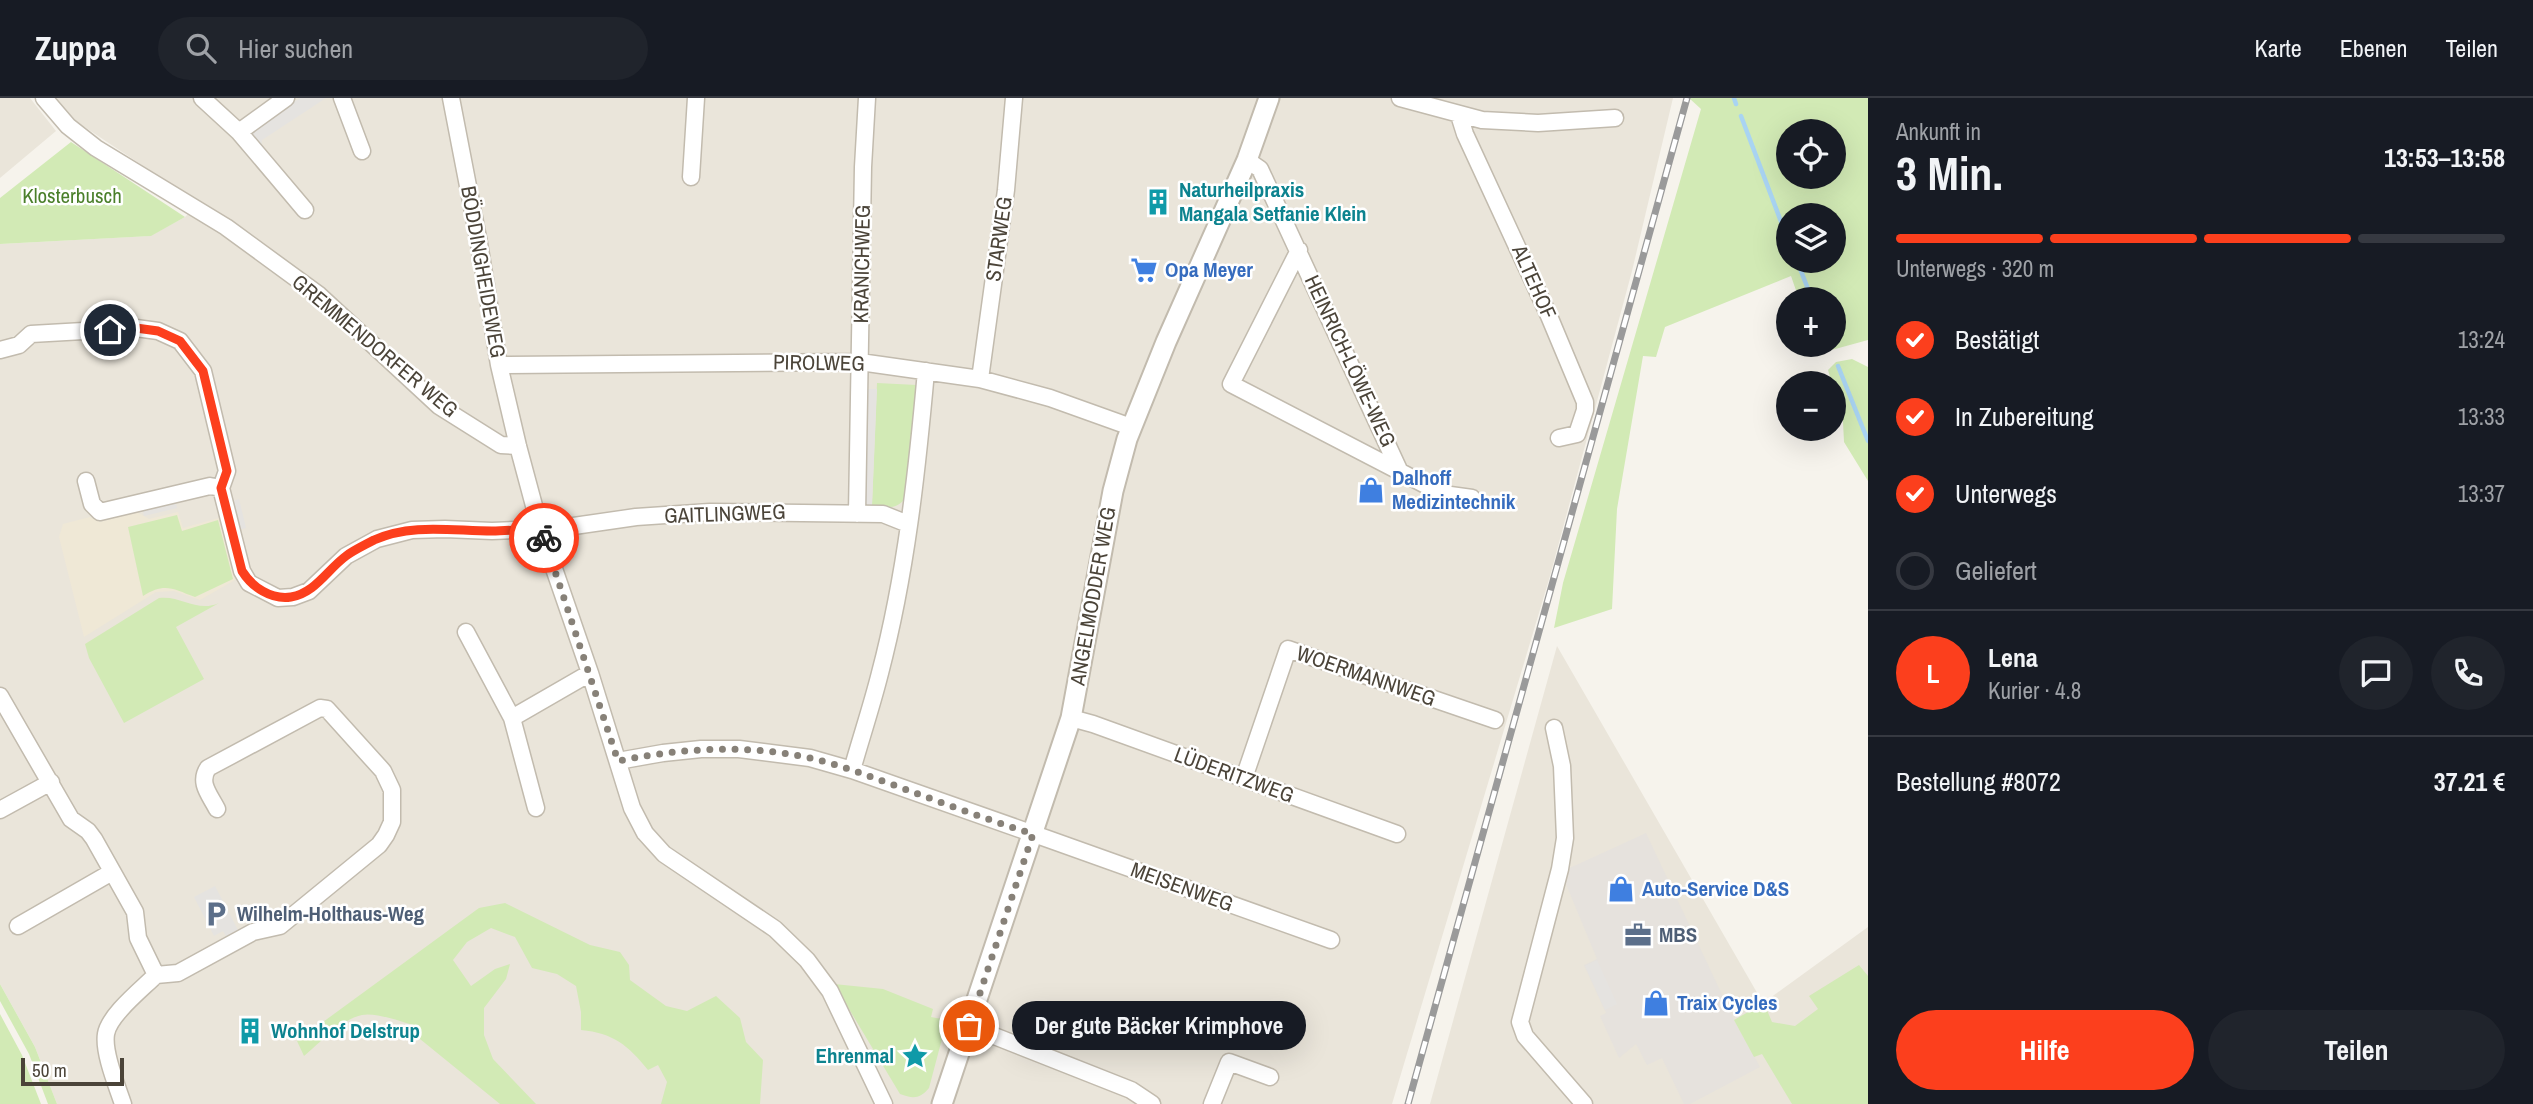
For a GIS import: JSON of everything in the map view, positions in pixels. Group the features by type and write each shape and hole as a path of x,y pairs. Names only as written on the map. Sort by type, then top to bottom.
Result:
{"street":[{"name":"GREMMENDORFER WEG","path":"44,98 68,126 96,148 226,227 319,295 439,406 501,445 517,446"},
{"path":"202,98 239,132 305,211"},
{"path":"239,132 286,98"},
{"path":"342,98 362,152"},
{"name":"BÖDDINGHEIDEWEG","path":"451,98 480,243 499,365 517,446"},
{"path":"691,177 696,98"},
{"name":"KRANICHWEG","path":"857,514 863,167 867,98"},
{"name":"STARWEG","path":"980,379 1006,190 1014,98"},
{"name":"ANGELMODDER WEG","path":"942,1104 1071,718 1113,491 1131,427 1247,160 1269,98"},
{"path":"1400,98 1482,120 1538,123 1615,118"},
{"name":"ALTEHOF","path":"1460,115 1465,134 1549,316 1585,402 1577,434 1559,438"},
{"name":"HEINRICH-LÖWE-WEG","path":"1247,160 1260,169 1401,472"},
{"name":"HEINRICH-LÖWE-WEG","path":"1299,250 1231,384 1443,494 1472,498"},
{"name":"GAITLINGWEG","path":"0,350 19,345 31,334 136,328 158,331 180,341 203,371 227,471 221,488 242,571 249,583 278,598 293,597 309,591 346,556 377,539 412,530 560,528 636,517 710,512 883,514 908,524"},
{"name":"PIROLWEG","path":"499,365 860,362 980,379 1050,398 1131,427"},
{"path":"852,771 880,671 898,591 919,449 926,371"},
{"path":"517,446 540,528 590,673 632,808 645,833 664,854 775,929 807,960 830,991 884,1104"},
{"path":"86,481 92,504 100,512 210,486 221,488"},
{"path":"466,632 512,718 536,808"},
{"name":"WOERMANNWEG","path":"1244,778 1288,649 1495,720"},
{"path":"512,718 590,673"},
{"path":"0,696 71,819 94,839 135,912 138,938 156,975"},
{"path":"123,1104 107,1051 106,1034 112,1019 156,975 178,973 253,932 280,926 379,845 392,822 394,806 392,790 383,771 327,709 320,708 208,768 203,775 203,782 217,809"},
{"name":"LÜDERITZWEG","path":"1071,718 1397,834"},
{"path":"1554,728 1562,766 1565,838 1560,869 1520,1022 1525,1036 1584,1104"},
{"name":"MEISENWEG","path":"618,761 663,753 739,749 810,758 1331,940"},
{"path":"0,810 51,782"},
{"path":"18,926 111,872"},
{"path":"969,1026 1131,1090 1152,1104"},
{"path":"1212,1104 1228,1062 1270,1077"}],"shaded area":[{"path":"0,98 30,98 56,131 0,178"},
{"path":"50,98 1673,98 1632,271 1550,576 1392,1104 57,1104 35,1047 0,984 0,244 150,236 185,217 199,203 65,114"},
{"path":"300,98 326,98 262,140 261,152 251,135 254,129"},
{"path":"868,389 877,389 872,505 862,505"},
{"path":"175,498 177,508 144,516 142,506"},
{"path":"239,499 246,528 237,530 230,502"},
{"path":"137,512 149,519 178,512 183,528 219,518 235,580 200,600 174,591 156,592 84,637 59,537 63,524 90,517 100,522"},
{"path":"1557,646 1763,1003 1868,927 1868,1104 1430,1104"},
{"path":"1646,833 1734,1020 1760,1067 1690,1104 1684,1104 1662,1058 1647,1065 1636,1044 1619,1058 1600,1016 1606,1013 1584,965 1597,959 1561,872"},
{"name":"Wilhelm-Holthaus-Weg","path":"215,886 239,932 227,938 223,931 214,936 194,897"},
{"path":"1597,960 1617,1004 1605,1010 1585,966"}],"green space":[{"path":"1689,98 1868,98 1868,340 1846,346 1846,287 1795,287 1791,276 1665,327 1656,357 1643,356 1617,509 1612,609 1554,628 1563,583 1701,109"},
{"name":"Klosterbusch","path":"71,142 185,217 151,236 0,244 0,198"},
{"path":"1852,359 1868,367 1868,481 1844,442 1846,371 1828,371 1836,362"},
{"path":"877,383 917,385 907,496 900,504 892,507 872,505"},
{"path":"177,515 182,531 218,520 233,579 195,597 175,589 163,588 143,596 128,527"},
{"path":"159,598 203,606 219,603 176,627 204,679 124,723 89,658 85,644"},
{"path":"505,903 590,945 620,952 629,965 630,980 666,1006 687,1011 716,996 740,1018 746,1042 763,1060 760,1104 661,1104 667,1082 658,1065 648,1070 634,1054 611,1037 581,1030 576,986 557,974 532,968 515,937 491,928 467,942 453,960 471,986 495,969 510,964 506,979 484,1008 484,1035 493,1059 536,1104 500,1104 420,1039 416,1026 381,1016 362,1015 346,1022 304,1056 297,1041 479,908"},
{"path":"1859,965 1868,976 1868,1104 1792,1104 1762,1054 1754,1057 1734,1020 1764,1003 1772,1022 1795,1026 1818,1009 1809,996"},
{"path":"0,984 35,1047 57,1104 48,1104 29,1054 0,1001"},
{"path":"834,984 883,989 933,1009 931,1017 947,1020 929,1088 923,1094 913,1097 900,1094"},
{"path":"0,1014 22,1055 41,1104 0,1104"}],"waterway":[{"path":"1734,98 1736,104"},
{"path":"1741,116 1776,208"},
{"path":"1802,273 1807,287"},
{"path":"1838,366 1868,441"}],"railway":[{"path":"1408,1104 1687,98"}],"way so far":[{"path":"544,538 618,761 663,753 739,749 810,758 1033,834 969,1026"}],"place":[{"name":"Naturheilpraxis Mangala Setfanie Klein","path":"1158,202"},
{"name":"Opa Meyer","path":"1144,270"},
{"name":"Dalhoff Medizintechnik","path":"1371,490"},
{"name":"Auto-Service D&S","path":"1621,889"},
{"name":"Wilhelm-Holthaus-Weg","path":"216,914"},
{"name":"MBS","path":"1638,935"},
{"name":"Traix Cycles","path":"1656,1003"},
{"name":"Der gute Bäcker Krimphove","path":"969,1026"},
{"name":"Wohnhof Delstrup","path":"250,1031"},
{"name":"Ehrenmal","path":"915,1056"}],"route":[{"path":"110,330 136,328 158,331 180,341 203,371 227,471 221,488 242,571 249,583 278,598 293,597 309,591 346,556 377,539 412,530 445,528 492,531 540,528 544,538"}]}
